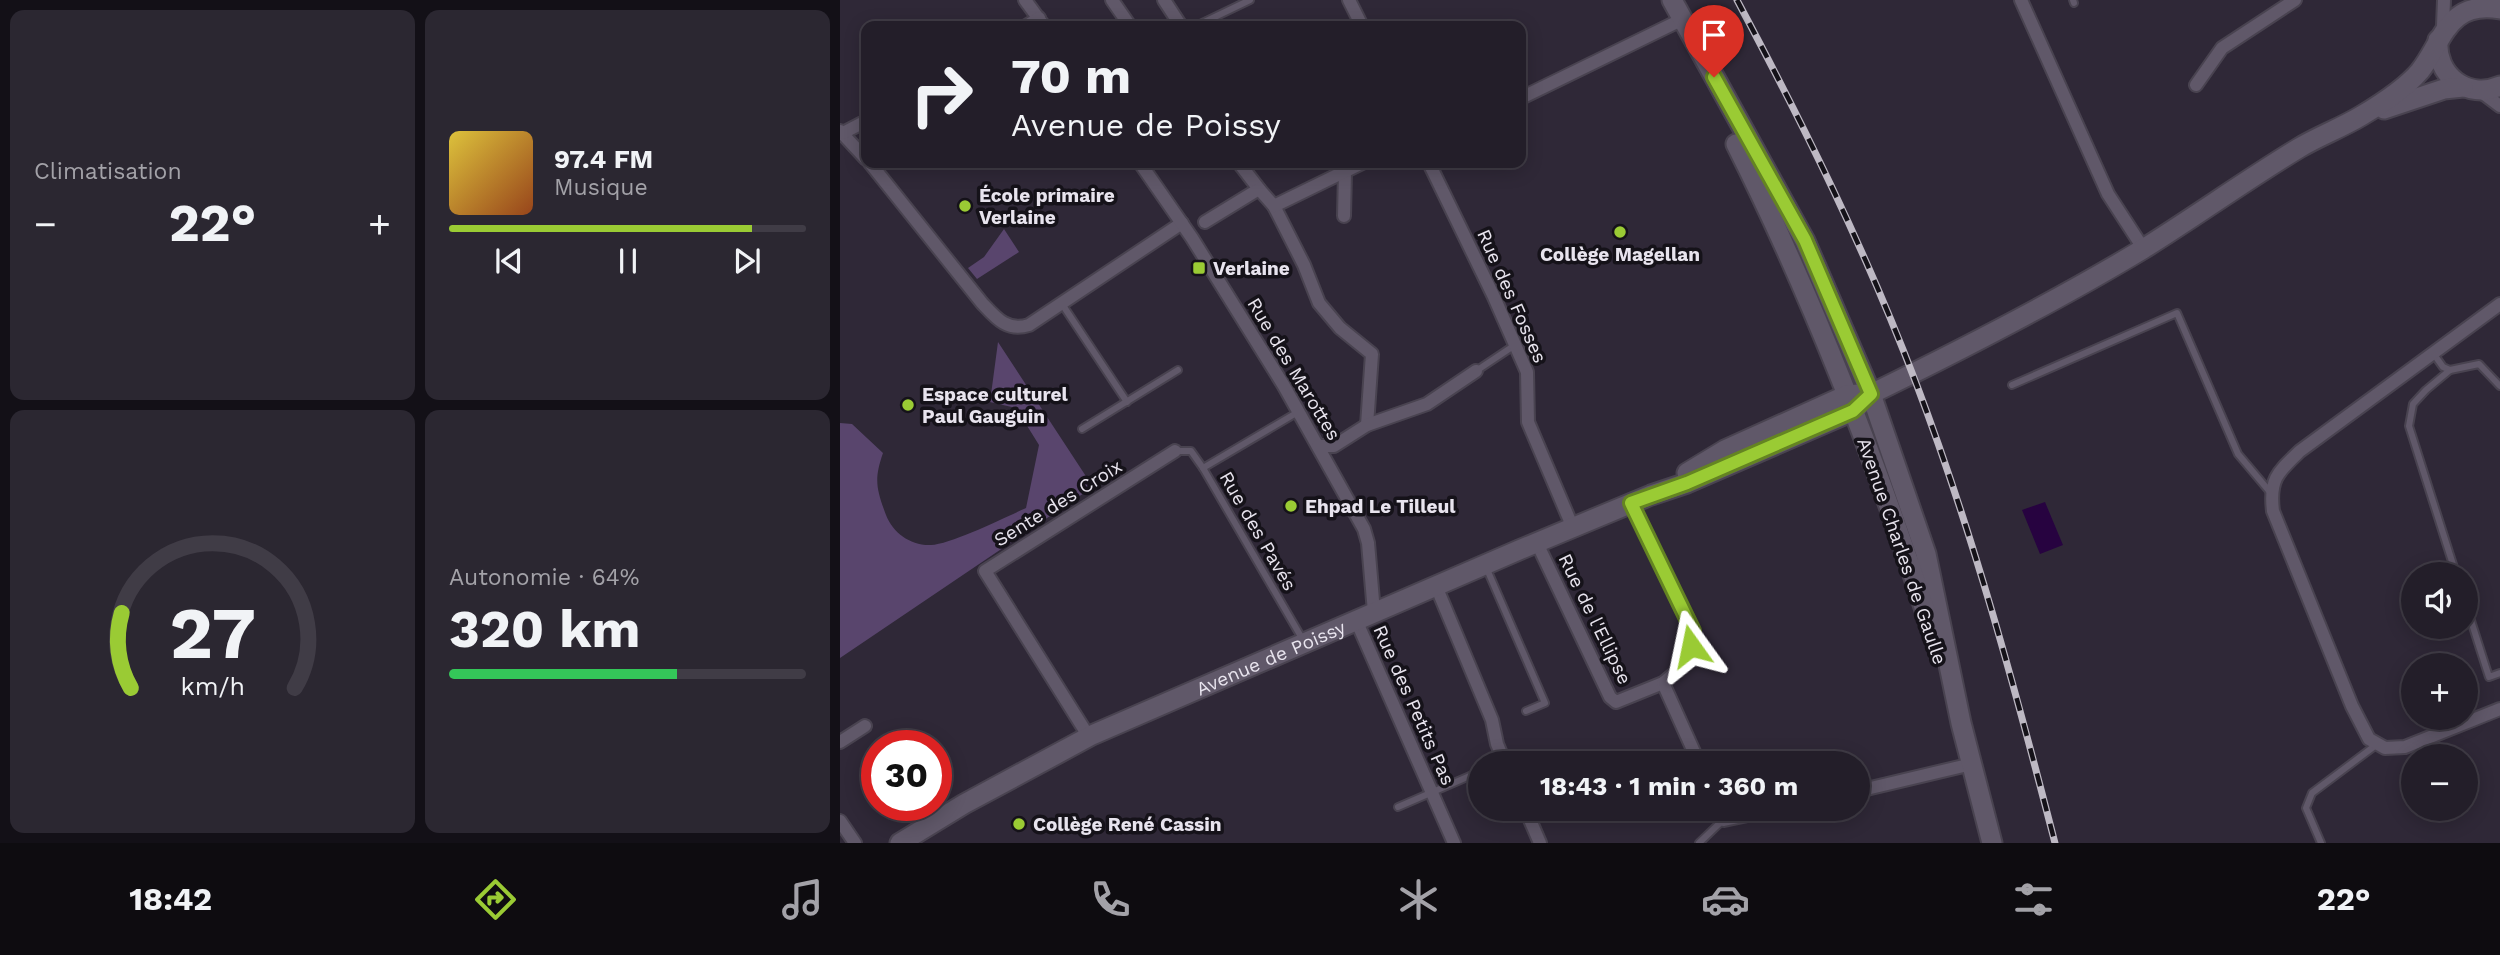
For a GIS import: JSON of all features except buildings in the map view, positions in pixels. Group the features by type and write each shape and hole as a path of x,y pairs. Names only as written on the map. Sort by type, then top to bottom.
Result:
{"main road":[{"name":"Avenue Charles de Gaulle","path":"1661,0 1678,22 1805,240 1862,398 1903,484 1928,565 1961,723"},
{"name":"Avenue Charles de Gaulle","path":"1672,0 1678,22 1793,266 1828,351 1862,398 1864,442 1904,546 1961,723 1992,843"},
{"path":"1862,398 2048,304 2143,248 2302,146 2361,116 2416,75 2440,33 2458,10 2488,4"},
{"path":"2440,33 2438,55 2443,69 2450,78 2472,89"},
{"path":"2361,116 2444,89 2500,86"},
{"path":"1793,266 1819,303 1862,398 1909,474 1916,526"},
{"path":"1824,405 1828,383 1828,351"},
{"name":"Avenue de Poissy","path":"1651,495 1721,452 1824,405 1862,398"},
{"name":"Avenue de Poissy","path":"904,842 999,784 1089,737 1365,616 1814,428 1862,398"},
{"path":"1814,428 1841,430 1864,442"}],"street":[{"path":"1025,0 1041,21"},
{"path":"1112,0 1127,21"},
{"path":"1164,0 1178,21"},
{"path":"1349,0 1360,21"},
{"path":"2021,0 2108,194 2143,248"},
{"path":"2196,85 2222,48 2295,0"},
{"path":"2440,33 2444,0"},
{"path":"1526,96 1678,22"},
{"path":"2472,89 2500,106"},
{"path":"861,123 841,132 861,154"},
{"path":"874,168 982,303 1005,325 1029,325 1182,223"},
{"name":"Rue des Marottes","path":"1144,168 1182,223 1298,412 1364,529 1368,543 1365,616"},
{"path":"1243,168 1274,206 1304,265 1319,303 1340,328 1372,354 1367,425"},
{"path":"1274,206 1341,168"},
{"path":"1343,168 1344,216"},
{"name":"Rue des Fosses","path":"1431,168 1527,372 1528,422 1573,528"},
{"path":"1205,222 1259,189"},
{"path":"2500,304 2300,451 2278,472 2271,492 2273,511 2352,706 2369,738 2385,748 2405,747 2500,709"},
{"path":"1318,446 1334,446 1367,425 1427,404 1476,371"},
{"name":"Sente des Croix","path":"1089,737 985,571 1175,451"},
{"name":"Rue de l'Ellipse","path":"1537,543 1610,697 1616,702 1664,683 1689,661 1693,631 1631,503"},
{"path":"1436,586 1492,720 1500,751"},
{"name":"Rue des Petits Pas","path":"1365,616 1454,843"},
{"name":"Rue de l'Ellipse","path":"1664,683 1694,751"},
{"path":"840,742 865,726"},
{"path":"1870,788 1972,764"},
{"path":"840,821 855,843"},
{"path":"1531,821 1540,843"}],"lane":[{"path":"1206,21 1250,0"},
{"path":"1061,303 1127,402"},
{"path":"2012,385 2177,313 2238,454 2271,492"},
{"path":"1476,371 1515,345"},
{"path":"2433,354 2443,367 2450,370"},
{"path":"2452,562 2409,426 2413,404 2450,370 2479,364 2500,386"},
{"path":"1082,429 1178,370"},
{"path":"1203,468 1298,412"},
{"name":"Rue des Pavés","path":"1175,451 1191,451 1203,468 1304,642"},
{"path":"1486,565 1545,703 1526,711"},
{"path":"2477,639 2489,677 2500,673"},
{"path":"2320,843 2306,808 2312,793 2378,743"},
{"path":"1398,807 1468,777"},
{"path":"1699,843 1716,821"}],"shaded area":[{"path":"1004,229 1019,252 977,279 968,268 984,257"},
{"path":"998,342 1093,487 840,658 840,423 852,424 883,453 877,477 880,498 893,527 910,541 931,545 951,540 1026,508 1039,445 1016,408 990,402"},
{"path":"2045,502 2063,545 2040,554 2022,510"}],"railway":[{"path":"1737,0 1833,188 1916,383 1937,439 1992,611 2055,843"}],"place":[{"name":"École primaire Verlaine","path":"965,206"},
{"name":"Collège Magellan","path":"1620,232"},
{"name":"Verlaine","path":"1199,268"},
{"name":"Espace culturel Paul Gauguin","path":"908,405"},
{"name":"Ehpad Le Tilleul","path":"1291,506"},
{"name":"Collège René Cassin","path":"1019,824"}],"route":[{"path":"1691,646 1693,631 1631,503 1687,483 1853,411 1871,394 1805,240 1714,77"}]}
